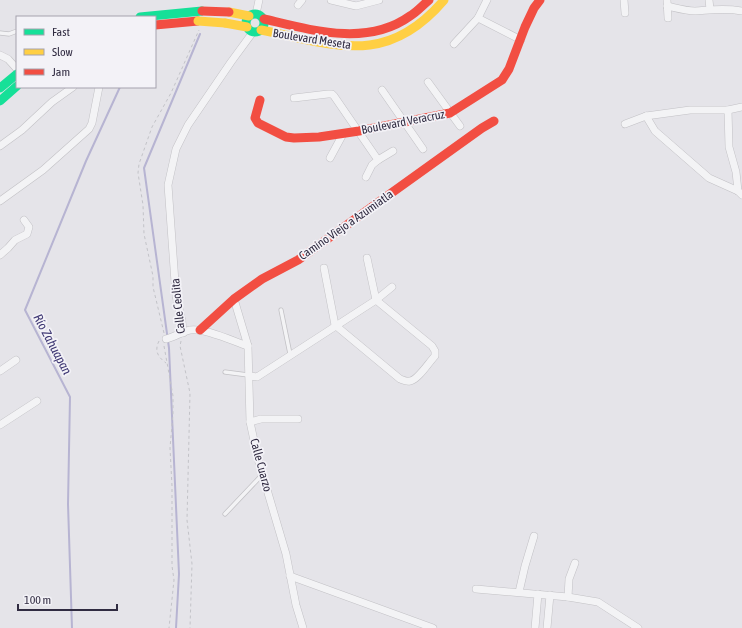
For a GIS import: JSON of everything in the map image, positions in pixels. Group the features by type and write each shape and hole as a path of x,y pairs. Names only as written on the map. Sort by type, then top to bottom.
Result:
{"street":[{"path":"256,16 247,20 254,30 264,27 256,16 259,0"},
{"path":"331,0 358,3 379,0"},
{"name":"Boulevard Meseta","path":"146,16 202,11 228,12 256,16 336,34 365,33 386,29 399,23 413,15 430,0"},
{"name":"Boulevard Meseta","path":"156,24 225,23 254,30 341,45 373,45 387,41 414,28 426,19 444,0"},
{"path":"454,44 478,18 487,0"},
{"name":"Boulevard Veracruz","path":"260,100 255,118 258,123 286,137 294,138 343,134 450,113 502,80 509,69 534,8 540,0"},
{"path":"624,0 625,13"},
{"path":"709,0 710,9"},
{"path":"667,3 681,10 695,11 727,9 742,11"},
{"path":"667,3 668,18"},
{"path":"478,18 521,40"},
{"name":"Calle Ceolita","path":"173,336 182,321 176,296 168,185 176,150 188,125 254,30"},
{"path":"0,56 8,59 16,68"},
{"path":"0,88 16,75"},
{"path":"428,82 460,126"},
{"path":"0,101 16,87"},
{"path":"0,146 22,130 52,102 72,88"},
{"path":"0,201 43,170 89,129 92,123 99,88"},
{"path":"382,90 423,149"},
{"path":"294,98 332,94 378,160"},
{"path":"625,124 646,116 690,110 728,110 742,107"},
{"path":"728,110 729,147 740,194"},
{"path":"646,116 655,131 709,178 740,194"},
{"name":"Camino Viejo a Azumiatla","path":"200,330 234,299 262,279 298,260 482,128 494,122"},
{"path":"330,158 343,134"},
{"path":"366,177 372,165 392,151"},
{"path":"0,255 15,240 26,234 29,227 24,220"},
{"path":"324,268 335,325 400,378 411,382 416,379 435,356 435,351 432,346 376,300 367,258"},
{"path":"250,376 257,377 290,354 376,300 392,287"},
{"name":"Calle Cuarzo","path":"234,299 248,346 250,376 250,422 258,459 286,554 303,628"},
{"path":"173,336 190,330 200,330 248,346"},
{"path":"0,371 16,360"},
{"path":"0,425 37,401"},
{"path":"250,422 261,419 298,419"},
{"path":"519,592 534,536"},
{"path":"568,597 569,579 575,563"},
{"path":"290,576 433,628"},
{"path":"476,589 550,595 598,602 638,628"},
{"path":"535,628 538,594"},
{"path":"547,628 550,595"}],"lane":[{"path":"0,34 9,34 16,31"},
{"path":"281,310 290,354"},
{"path":"225,372 250,376"},
{"path":"225,514 263,474"}],"path":[{"path":"173,336 153,287 153,276 144,234 138,173 139,164 152,127 171,93 199,24"},
{"path":"169,628 174,580 172,566 172,486 170,448 173,396 164,345 173,336"},
{"path":"167,363 159,358 157,346 159,341 173,336"},
{"name":"Calle Ceolita","path":"173,336 180,346 190,393 187,520 192,564 190,628"}],"waterway":[{"path":"176,628 179,574 169,348 144,168 200,34"},
{"name":"Río Zahuapan","path":"72,628 68,504 70,397 25,310 86,161 120,88"}],"traffic: fast":[{"path":"150,16 202,11"},
{"path":"255,14 261,17 264,23 261,29 255,32 249,29 246,23 249,17 255,14"},
{"path":"0,88 16,75"},
{"path":"0,101 16,87"}],"traffic: slow":[{"path":"261,30 337,45 359,46 381,43 402,35 423,21 444,0"},
{"path":"229,12 249,16"},
{"path":"198,21 225,23"},
{"path":"225,23 247,27"}],"traffic: jam":[{"path":"264,19 301,28 338,33 376,31 393,25 413,14 429,0"},
{"path":"260,100 255,118 258,123 286,137 294,138 319,137 359,131 450,113 502,80 509,69 534,8 540,0"},
{"path":"202,11 229,12"},
{"path":"156,25 198,21"},
{"path":"200,330 234,299 262,279 298,260 482,128 494,121"}]}
